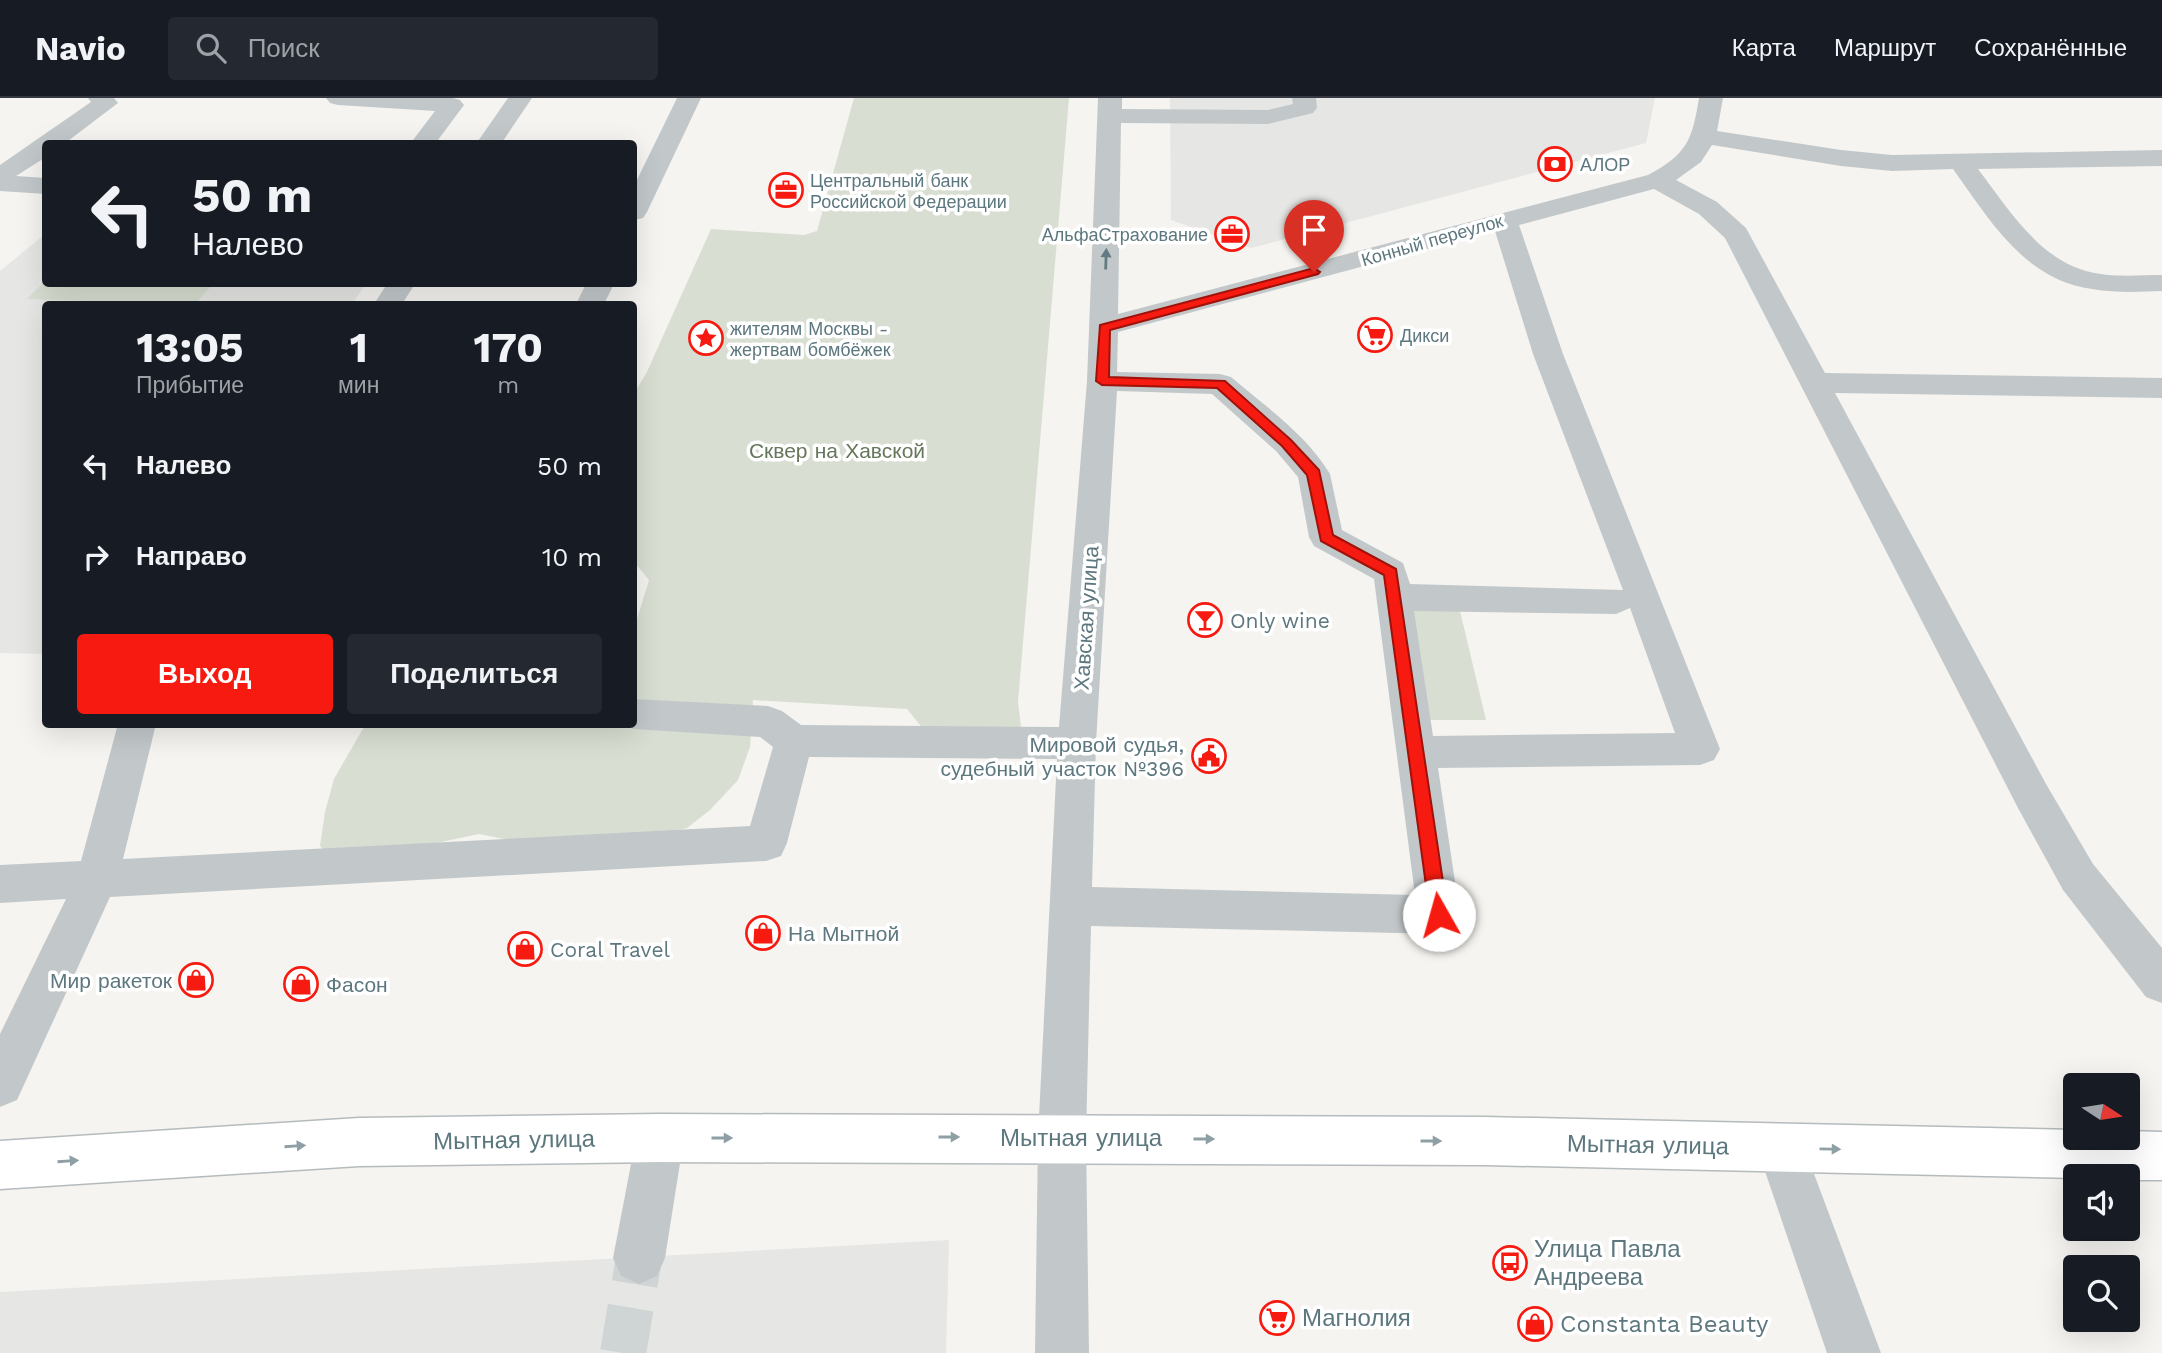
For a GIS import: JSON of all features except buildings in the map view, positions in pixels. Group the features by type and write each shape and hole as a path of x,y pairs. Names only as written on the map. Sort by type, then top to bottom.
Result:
{"main road":[{"name":"Мытная улица","path":"0,1165 359,1142 660,1138 1062,1137 1485,1141 2162,1156"}],"street":[{"path":"338,98 452,105 425,140"},
{"path":"491,140 520,98"},
{"path":"637,206 689,98"},
{"path":"1110,107 1268,117 1305,108 1304,98"},
{"name":"Конный переулок","path":"1104,327 1657,180 1680,169 1694,156 1705,136 1711,98"},
{"path":"51,140 106,100"},
{"name":"Хавская улица","path":"1062,1137 1077,743 1102,381 1110,107"},
{"path":"1705,136 1858,161 2162,158"},
{"path":"0,176 42,147"},
{"path":"1961,162 2031,252 2046,264 2080,279 2162,283"},
{"path":"1657,180 1708,208 1736,234 2032,796 2078,877 2162,982"},
{"path":"0,183 42,186"},
{"path":"1416,752 1700,749 1548,354 1504,219"},
{"path":"1070,906 1439,915 1391,572 1326,537 1314,474 1287,443 1220,384 1102,381"},
{"path":"1815,383 2150,388 2162,418"},
{"path":"1394,597 1616,601"},
{"path":"637,714 768,722 794,741 1077,743"},
{"path":"0,1084 97,880 136,728"},
{"path":"0,884 766,843 794,741"},
{"path":"1062,1137 1062,1353"},
{"path":"639,1258 660,1138"},
{"path":"1781,1148 1854,1353"}],"shaded area":[{"path":"1170,98 1655,98 1646,143 1251,248 1171,220"},
{"path":"42,236 42,287 364,287 354,301 42,301 42,654 0,653 0,271"},
{"path":"949,1240 946,1353 0,1353 0,1292"}],"green space":[{"name":"Сквер на Хавской","path":"854,98 1069,98 1018,702 1023,743 928,735 907,709 753,700 750,747 738,780 710,810 687,828 553,859 519,842 479,834 436,843 341,871 320,846 325,812 334,779 363,728 637,728 637,619 649,580 637,566 637,388 646,374 711,229 804,235 817,231"},
{"path":"42,284 42,287 210,287 198,301 27,299"},
{"path":"1407,611 1460,611 1486,720 1429,720"}],"tunnel":[{"path":"623,1353 639,1258"}],"place":[{"name":"АЛОР","path":"1555,164"},
{"name":"Центральный банк Российской Федерации","path":"786,190"},
{"name":"АльфаСтрахование","path":"1232,234"},
{"name":"Дикси","path":"1375,335"},
{"name":"жителям Москвы - жертвам бомбёжек","path":"706,338"},
{"name":"Only wine","path":"1205,620"},
{"name":"Мировой судья, судебный участок №396","path":"1209,756"},
{"name":"На Мытной","path":"763,933"},
{"name":"Coral Travel","path":"525,949"},
{"name":"Мир ракеток","path":"196,980"},
{"name":"Фасон","path":"301,984"},
{"name":"Улица Павла Андреева","path":"1510,1263"},
{"name":"Магнолия","path":"1277,1318"},
{"name":"Constanta Beauty","path":"1535,1324"}],"route":[{"path":"1314,272 1104,327 1102,381 1220,384 1287,443 1314,474 1326,537 1391,572 1439,915"}]}
